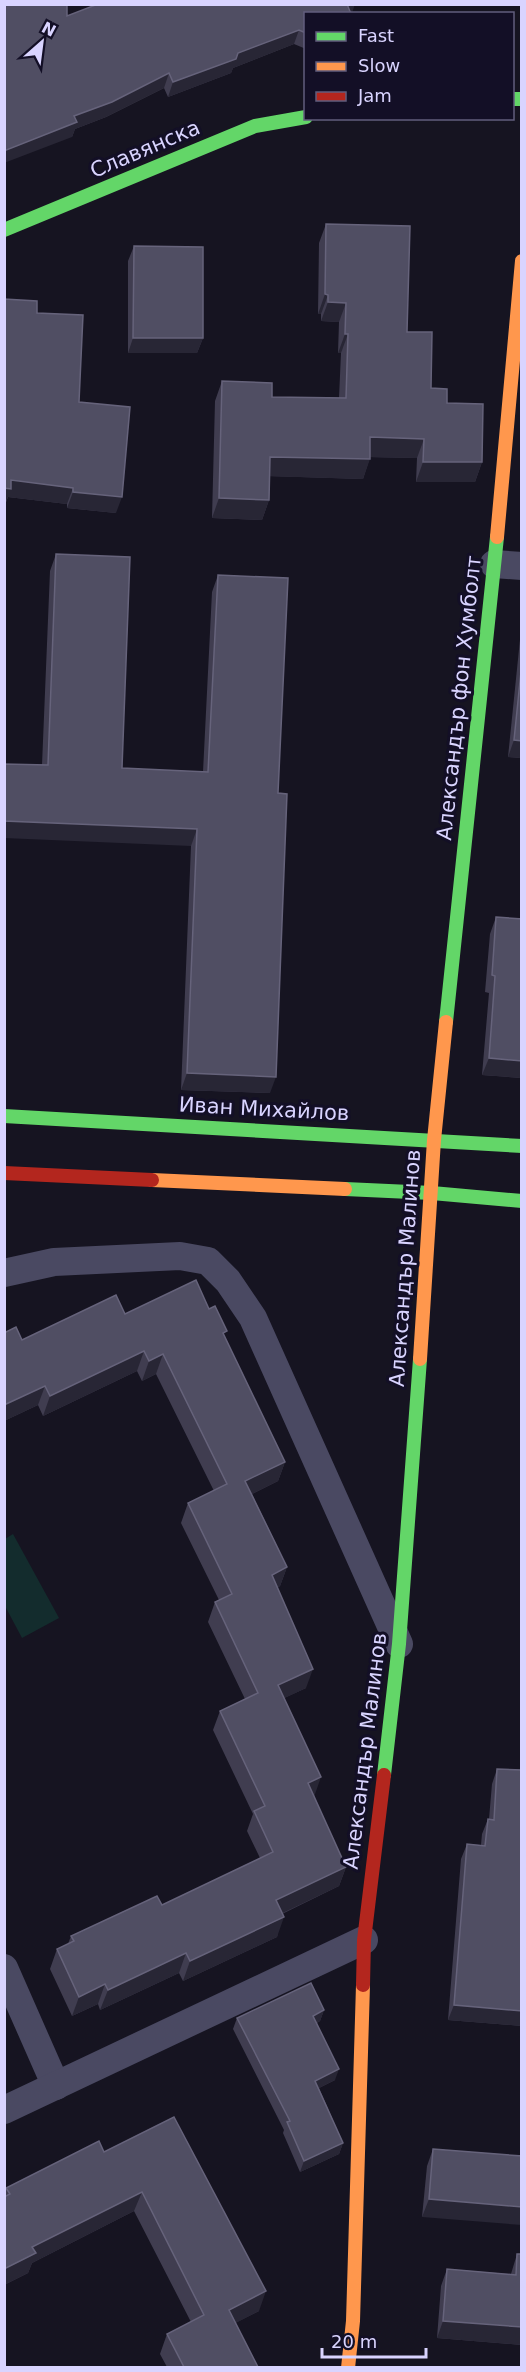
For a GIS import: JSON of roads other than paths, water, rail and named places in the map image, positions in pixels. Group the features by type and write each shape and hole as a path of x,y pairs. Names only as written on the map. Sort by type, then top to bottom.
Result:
{"street":[{"name":"Славянска","path":"4,230 255,126 304,117"},
{"name":"Александър фон Хумболт","path":"434,1140 508,565 522,261"},
{"name":"Иван Михайлов","path":"4,1116 522,1146"},
{"name":"Александър Малинов","path":"348,2367 353,2309 364,1940 399,1644 434,1140"},
{"path":"4,1173 432,1193 522,1201"},
{"path":"4,1273 54,1262 180,1256 208,1261 228,1281 253,1318 399,1644"},
{"path":"4,2110 364,1940"},
{"path":"4,1968 56,2086"}]}
